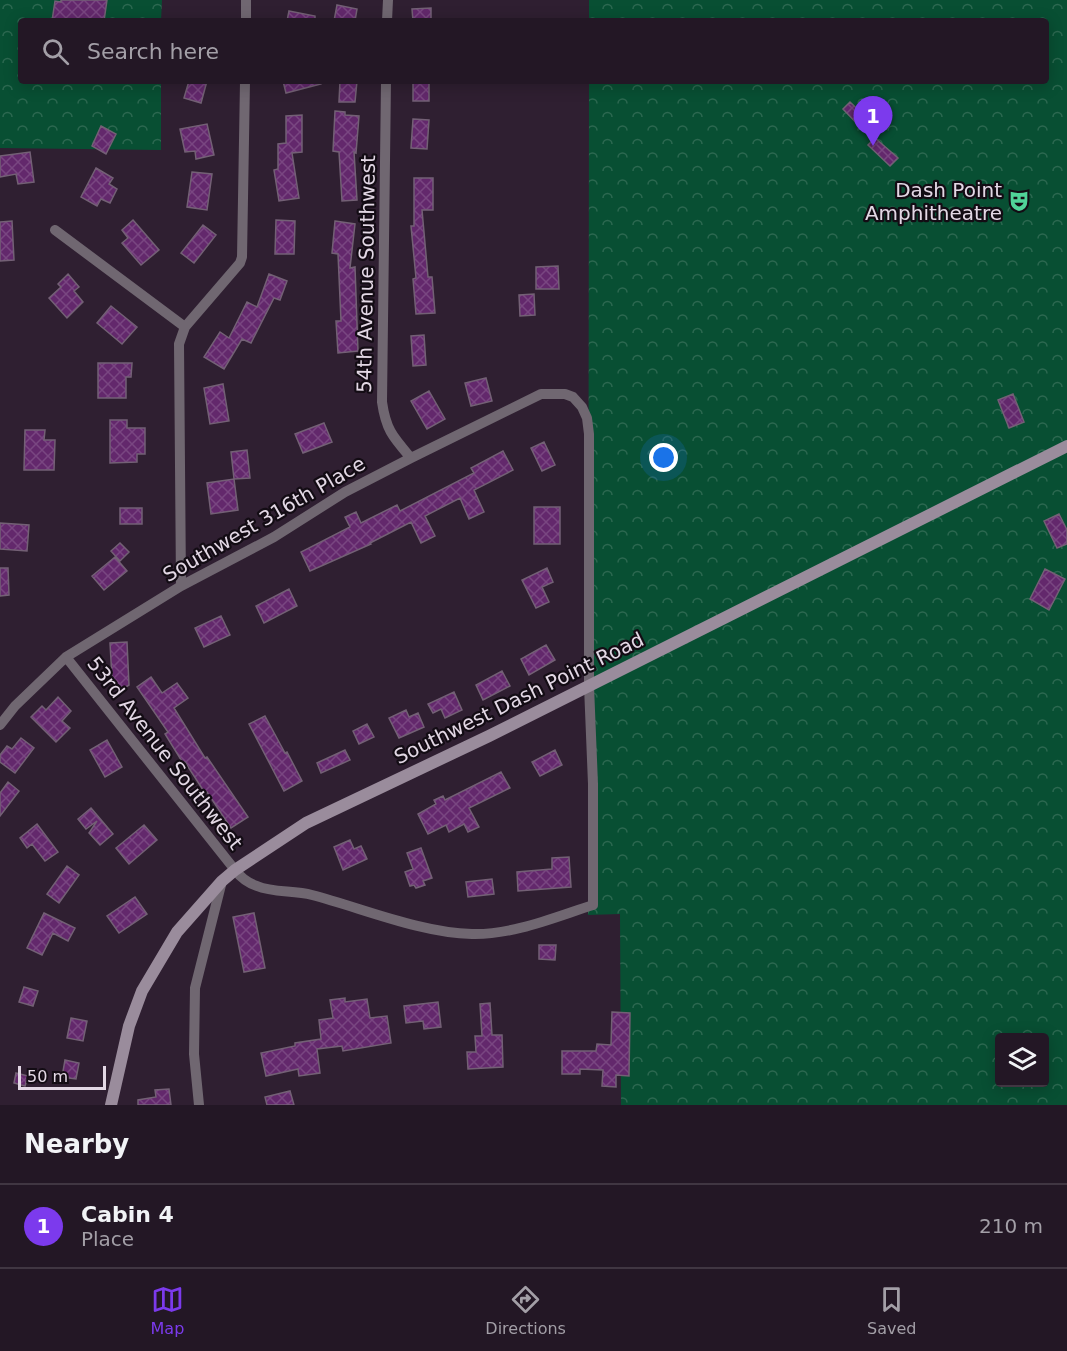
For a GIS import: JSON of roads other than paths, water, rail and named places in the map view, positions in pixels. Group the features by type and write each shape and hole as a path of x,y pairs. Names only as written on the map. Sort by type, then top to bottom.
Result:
{"main road":[{"name":"Southwest Dash Point Road","path":"111,1105 129,1026 142,991 177,932 222,881 235,870 306,823 400,780 1067,446"}],"street":[{"path":"246,0 246,18"},
{"path":"387,0 387,18"},
{"path":"181,586 179,344 185,327 240,263 242,257 245,84"},
{"name":"54th Avenue Southwest","path":"386,84 382,402 385,422 392,436 411,458"},
{"path":"55,230 185,327"},
{"name":"Southwest 316th Place","path":"0,725 15,706 66,657 181,586 274,537 345,492 541,394 565,394 573,397 585,413 588,434 589,686"},
{"name":"53rd Avenue Southwest","path":"66,657 242,878 260,888 309,894 448,932 474,934 507,931 593,905 593,784 589,686"},
{"name":"53rd Avenue Southwest","path":"199,1105 194,1054 195,988 222,881"}],"place":[{"name":"Cabin 4","path":"873,146"},
{"name":"Dash Point Amphitheatre","path":"1019,201"}]}
